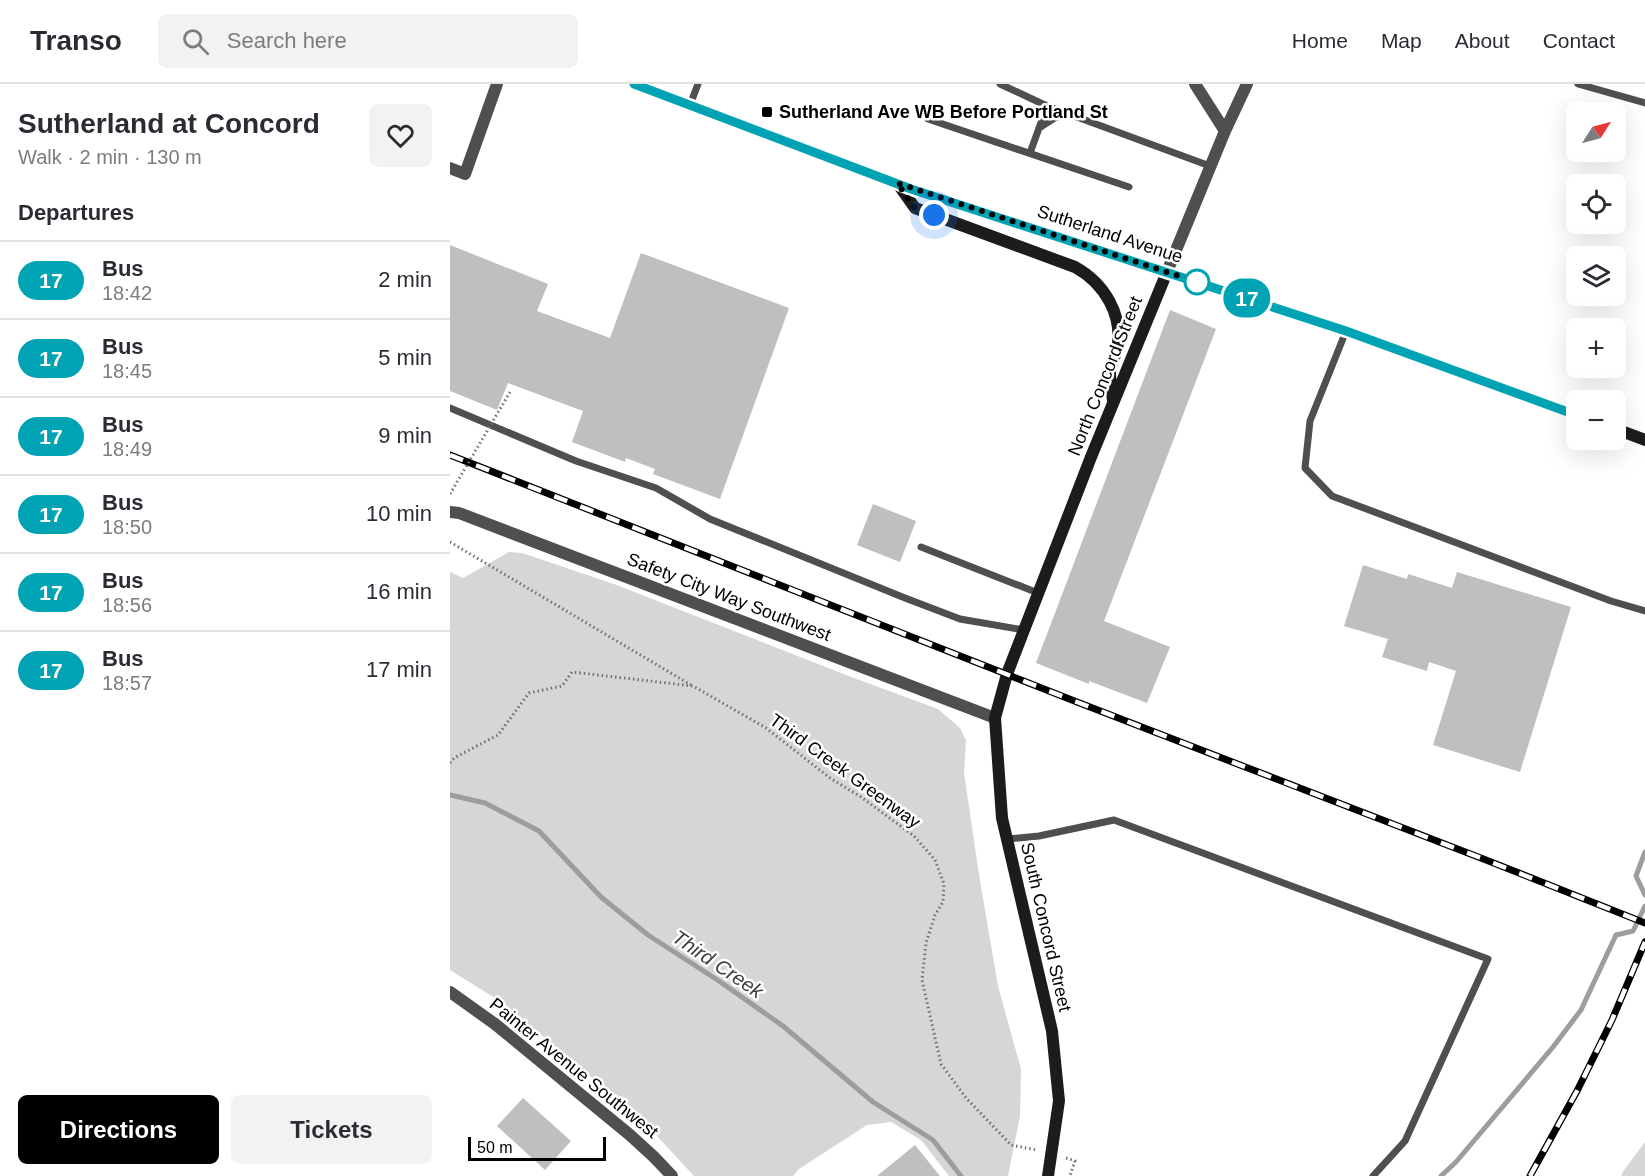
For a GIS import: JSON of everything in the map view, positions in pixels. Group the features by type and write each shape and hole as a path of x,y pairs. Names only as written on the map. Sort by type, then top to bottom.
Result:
{"street":[{"path":"450,168 465,174 497,84"},
{"path":"1195,84 1225,131"},
{"name":"North Concord Street","path":"1003,685 1113,402 1210,166 1247,84"},
{"name":"Sutherland Avenue","path":"637,85 897,183 1346,331 1566,411"},
{"path":"897,183 915,208 1075,267 1096,282 1111,303 1116,319 1117,349 1110,370 1113,402"},
{"path":"1626,433 1645,440"},
{"name":"Safety City Way Southwest","path":"450,512 459,513 995,718"},
{"name":"South Concord Street","path":"1003,685 995,718 1002,818 1052,1031 1059,1101 1048,1176"},
{"name":"Painter Avenue Southwest","path":"450,992 495,1024 603,1113 654,1157 672,1176"}],"lane":[{"path":"690,105 698,84"},
{"path":"1000,84 1047,106 1210,166"},
{"path":"1578,84 1645,103"},
{"path":"1030,153 1047,106"},
{"path":"1039,128 1056,117 1072,115"},
{"path":"928,119 1129,187"},
{"path":"1346,331 1311,421 1305,468 1332,496 1611,601 1645,611"},
{"path":"450,408 576,461 656,488 710,519 905,598 960,619 1024,630"},
{"path":"921,547 1038,593"},
{"path":"1007,839 1039,836 1114,820 1488,959 1405,1141 1374,1176"}],"path":[{"path":"450,494 510,392"},
{"path":"450,542 693,686"},
{"name":"Third Creek Greenway","path":"450,764 454,758 498,735 529,693 562,686 572,672 693,686 766,728 830,778 861,797 914,836 935,860 944,884 943,902 935,915 926,943 922,980 941,1064 966,1098 1011,1145 1052,1153 1075,1161 1070,1176"}],"shaded area":[{"path":"509,552 522,553 614,584 938,709 960,728 966,740 964,773 998,986 1021,1069 1020,1116 1008,1176 949,1176 921,1140 891,1122 867,1125 799,1169 793,1176 694,1176 644,1122 506,1005 450,970 450,572 463,578"},
{"path":"1645,1142 1645,1176 1621,1176 1624,1170"}],"building":[{"path":"450,245 548,284 537,311 610,338 641,253 789,308 720,499 653,474 655,469 626,458 625,462 572,442 583,411 508,383 497,410 450,391"},
{"path":"1170,310 1216,329 1104,621 1170,647 1147,703 1036,663"},
{"path":"873,504 916,521 900,562 857,545"},
{"path":"1363,565 1407,579 1408,574 1452,588 1457,572 1571,607 1520,772 1433,745 1456,671 1429,662 1427,671 1382,657 1388,639 1344,626"},
{"path":"523,1098 571,1141 545,1170 497,1126"},
{"path":"915,1145 940,1176 877,1176"}],"waterway":[{"name":"Third Creek","path":"450,795 485,803 539,831 601,897 648,935 783,1026 873,1102 933,1140 961,1176"},
{"path":"1645,852 1636,876 1645,895"},
{"path":"1441,1176 1456,1162 1553,1047 1581,1010 1616,935 1633,931 1645,906"}],"railway":[{"path":"450,455 1645,923"},
{"path":"1530,1176 1577,1091 1612,1020 1645,942"}],"bus line":[{"name":"17","path":"634,84 911,189 1346,331 1566,411"}],"place":[{"name":"Sutherland Ave WB Before Portland St","path":"767,112"}],"route":[{"path":"934,215 915,208 897,183 1197,282"}]}
